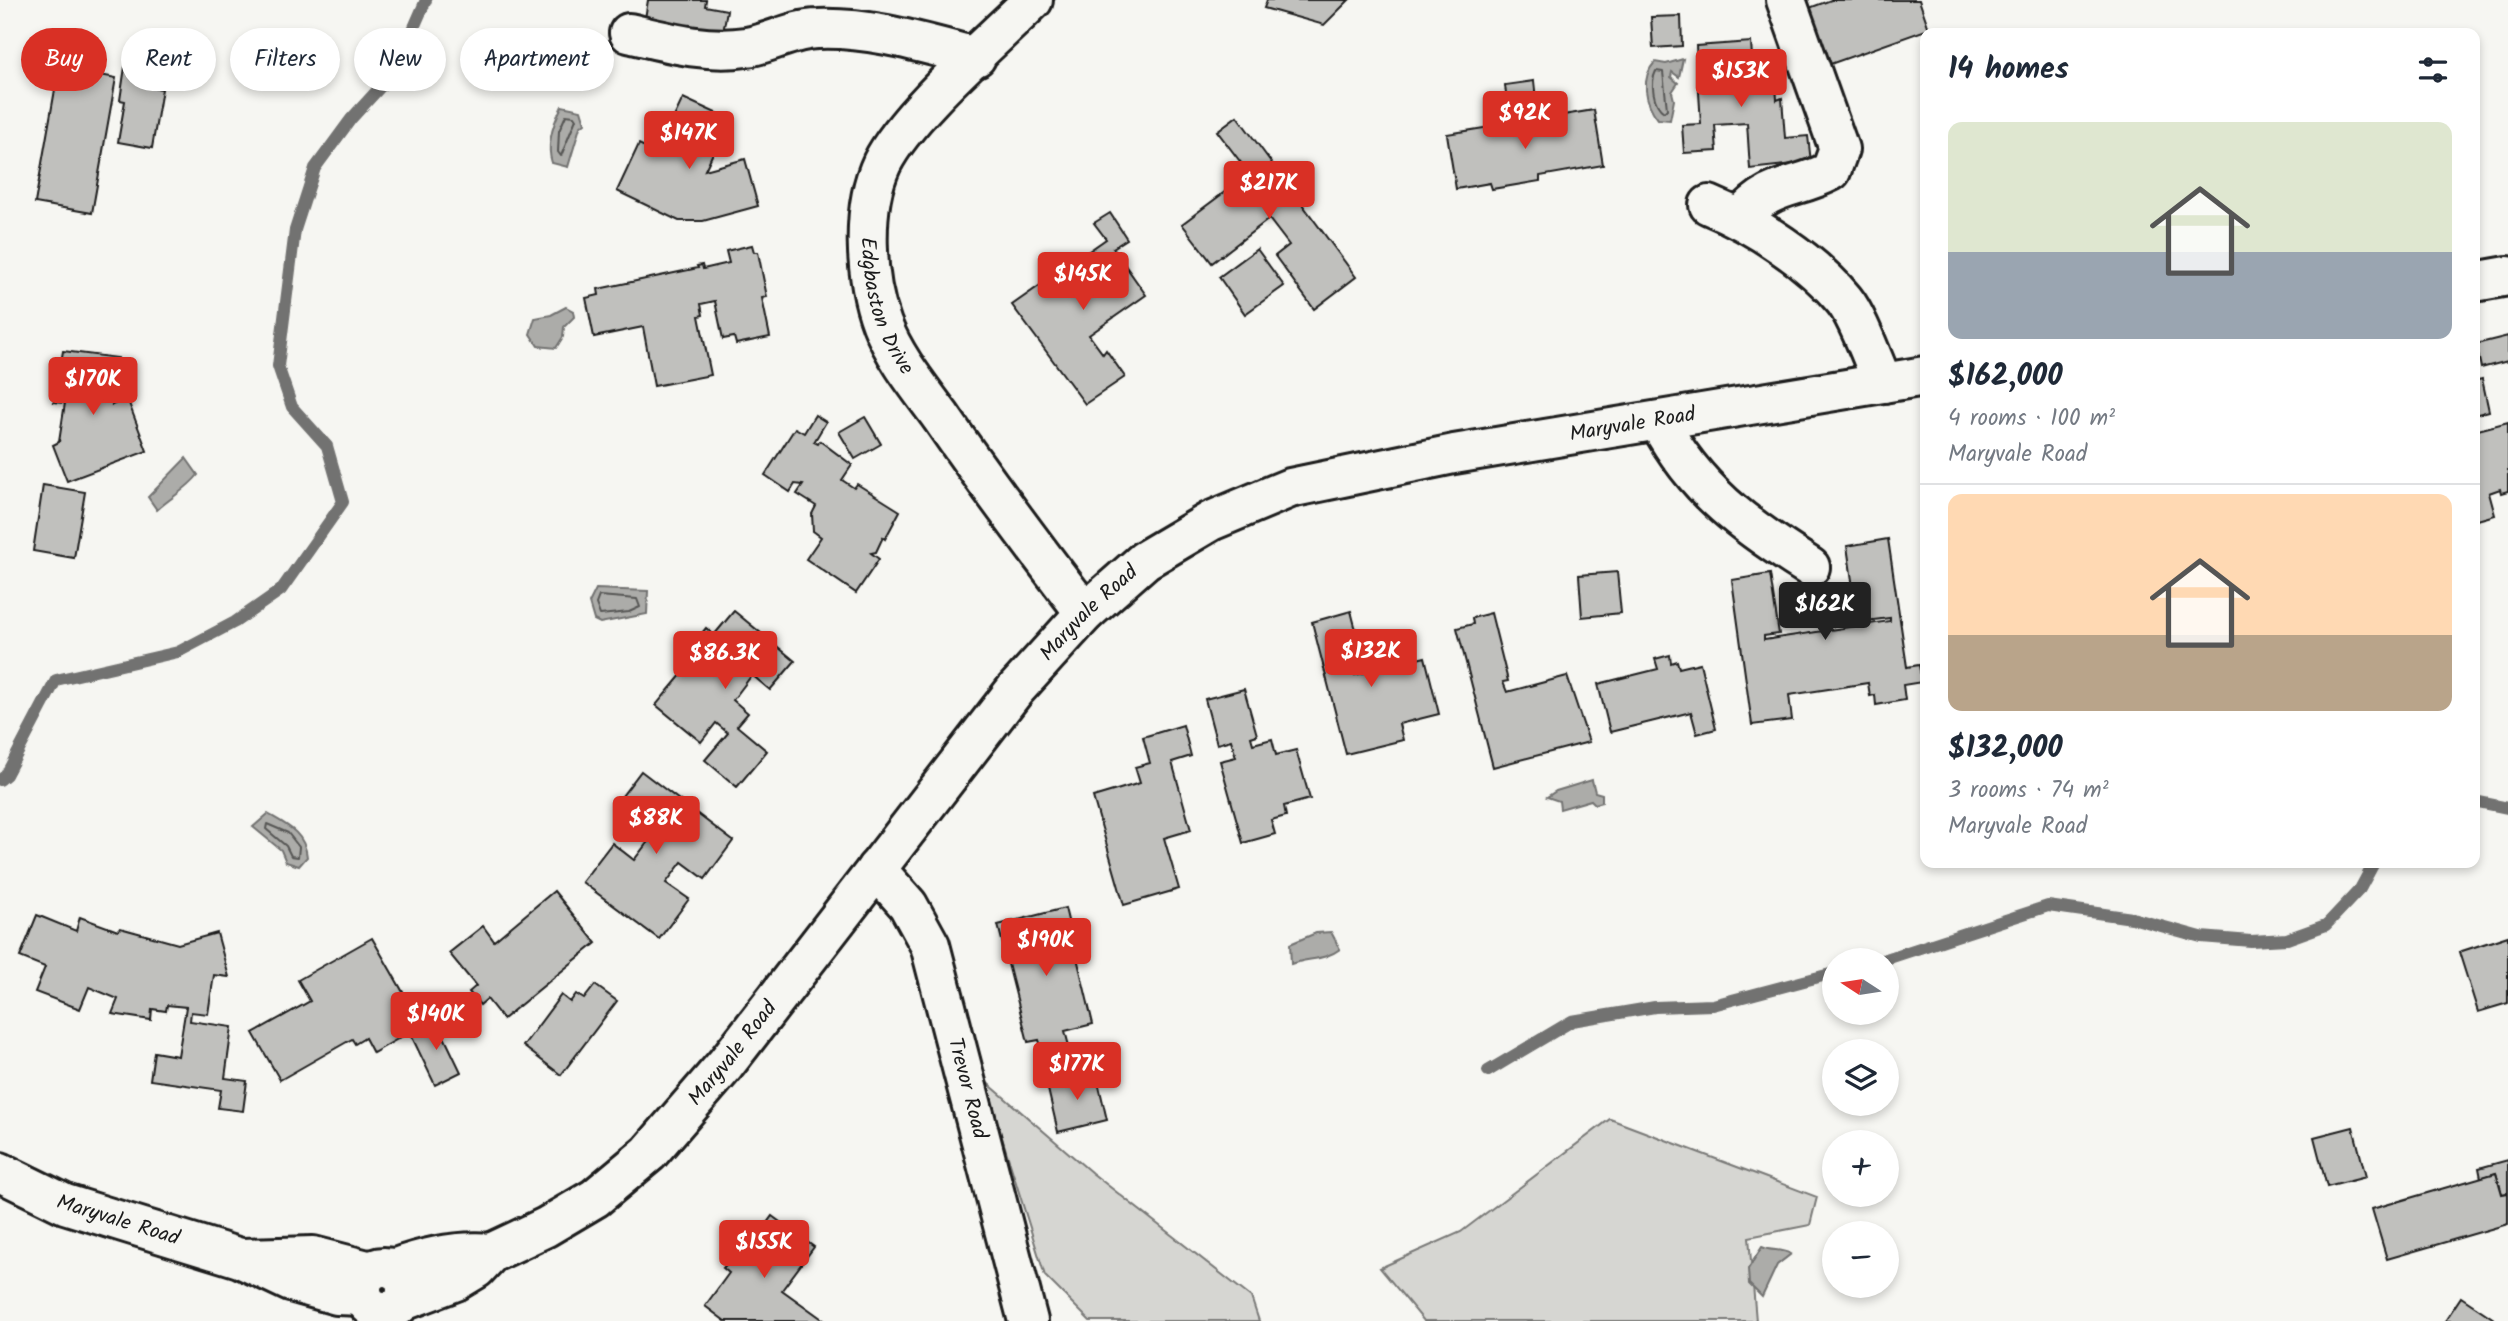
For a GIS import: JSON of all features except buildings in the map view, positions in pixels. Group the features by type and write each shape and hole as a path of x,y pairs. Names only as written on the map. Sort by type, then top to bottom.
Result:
{"street":[{"name":"Edgbaston Drive","path":"1032,0 907,128 882,164 869,215 867,250 872,291 882,324 896,352 973,463 1085,613"},
{"path":"1786,0 1839,149 1831,171 1776,189 1752,206 1725,212 1805,264 1845,301 1883,383"},
{"path":"629,33 719,49 748,47 814,29 842,28 891,36 976,57"},
{"path":"2480,281 2508,276"},
{"name":"Maryvale Road","path":"0,1172 65,1204 240,1258 313,1256 383,1299 436,1256 491,1253 547,1227 595,1198 649,1153 724,1065 1015,690 1085,613 1145,560 1211,521 1290,488 1454,454 1920,377"},
{"path":"1659,422 1677,456 1717,501 1763,538 1810,567"},
{"name":"Trevor Road","path":"876,869 908,905 930,946 1028,1321"}],"shaded area":[{"path":"984,1080 1092,1173 1251,1297 1259,1321 1090,1321 1045,1276"},
{"path":"1610,1119 1817,1197 1810,1225 1749,1237 1756,1321 1424,1321 1380,1268 1461,1232"}],"water":[{"path":"1683,59 1679,77 1672,72 1671,77 1678,83 1672,92 1674,100 1670,120 1658,119 1647,98 1647,75 1655,62 1666,64"},
{"path":"562,106 581,110 585,123 580,127 568,167 552,163 550,156 552,134"},
{"path":"566,307 573,311 574,317 564,327 563,337 556,348 538,346 530,334 535,318 551,315"},
{"path":"186,458 198,475 157,510 148,497"},
{"path":"596,589 648,591 647,614 600,623 594,620 589,603"},
{"path":"1592,780 1595,792 1602,794 1602,802 1595,804 1591,800 1560,809 1559,801 1547,797 1556,791"},
{"path":"268,814 294,831 303,842 307,857 299,866 286,862 281,850 253,827"},
{"path":"1331,932 1340,949 1335,953 1291,964 1290,944 1316,933"},
{"path":"1762,1247 1791,1254 1777,1265 1762,1297 1749,1284 1748,1269"}],"waterway":[{"path":"0,780 6,775 56,680 178,652 235,622 281,590 343,502 327,446 292,407 278,366 295,230 315,168 351,119 395,71 426,0"},
{"path":"2480,802 2508,808"},
{"path":"1899,955 2048,906 2132,918 2201,937 2251,941 2287,939 2326,925 2360,889 2371,868"},
{"path":"1488,1071 1572,1021 1655,1007 1713,1005 1822,976"}]}
